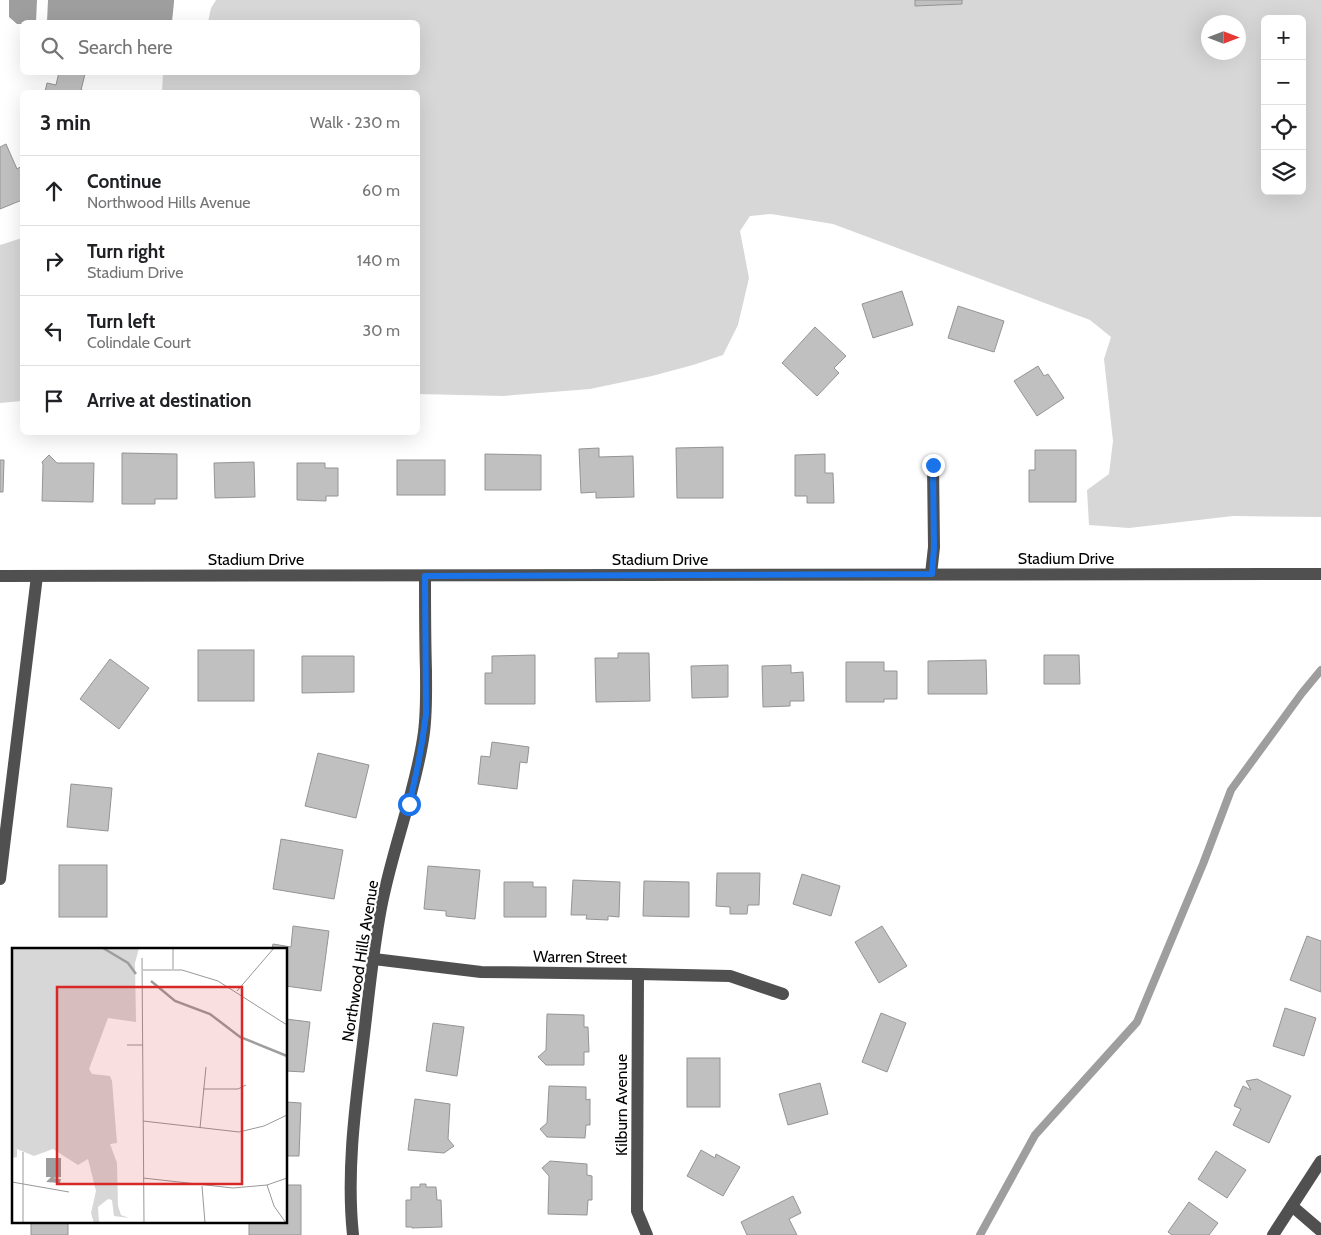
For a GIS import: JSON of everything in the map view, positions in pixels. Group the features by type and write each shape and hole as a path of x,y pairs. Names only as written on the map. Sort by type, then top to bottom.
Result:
{"street":[{"path":"932,574 934,547 933,465"},
{"name":"Stadium Drive","path":"0,576 1321,574"},
{"path":"0,879 37,576"},
{"name":"Northwood Hills Avenue","path":"353,1235 351,1178 353,1136 374,959 382,907 396,846 417,773 426,714 425,576"},
{"name":"Warren Street","path":"374,959 481,972 730,976 783,994"},
{"name":"Kilburn Avenue","path":"638,974 637,1211 647,1235"},
{"path":"1273,1235 1321,1161"},
{"path":"1292,1206 1321,1231"}],"shaded area":[{"path":"9,0 37,0 36,20 20,20 20,24 17,24 9,17"},
{"path":"48,0 174,0 172,20 47,20"},
{"path":"216,0 1321,0 1321,517 1233,516 1129,528 1089,525 1087,490 1109,474 1113,441 1104,359 1111,337 1090,320 833,224 771,214 750,216 740,231 749,278 738,325 723,355 652,376 590,389 503,396 420,394 420,90 162,90 163,75 420,75 420,20 208,20 211,8"},
{"path":"20,239 20,401 0,403 0,245"}],"building":[{"path":"915,0 962,0 962,4 915,6"},
{"path":"58,75 85,75 81,90 45,90 47,83 56,85"},
{"path":"6,144 17,169 20,167 20,201 0,209 0,147"},
{"path":"902,291 913,325 873,338 862,304"},
{"path":"958,306 1004,321 994,352 948,338"},
{"path":"815,327 846,356 834,368 839,373 817,396 782,363"},
{"path":"1038,366 1044,376 1048,374 1064,398 1037,416 1014,381"},
{"path":"723,447 723,498 677,498 676,448"},
{"path":"599,448 599,457 633,456 634,497 596,498 596,492 581,493 579,449"},
{"path":"1035,450 1076,450 1076,502 1029,502 1029,470 1035,470"},
{"path":"122,453 177,454 177,499 155,499 155,504 122,504"},
{"path":"485,454 541,455 541,490 485,490"},
{"path":"825,454 825,473 833,473 834,503 807,503 807,496 795,496 795,455"},
{"path":"49,455 57,463 94,463 93,502 42,501 42,462"},
{"path":"0,460 4,460 3,492 0,492"},
{"path":"397,460 445,460 445,495 397,495"},
{"path":"254,462 255,497 215,498 214,463"},
{"path":"297,463 325,463 325,468 338,468 338,496 326,496 326,501 297,500"},
{"path":"198,650 254,650 254,701 198,701"},
{"path":"618,653 649,653 650,701 596,702 595,658 618,658"},
{"path":"535,655 535,704 485,704 485,673 492,673 492,656"},
{"path":"1044,655 1079,655 1080,684 1044,684"},
{"path":"302,656 354,656 354,692 302,693"},
{"path":"110,659 149,688 119,729 80,699"},
{"path":"986,660 987,694 928,694 928,661"},
{"path":"846,662 884,662 884,671 897,671 897,699 884,699 884,702 846,702"},
{"path":"728,665 728,697 692,698 691,666"},
{"path":"791,665 791,673 803,672 804,701 790,701 790,706 763,707 762,666"},
{"path":"492,742 529,747 527,763 520,762 517,789 478,784 481,756 490,757"},
{"path":"318,753 369,765 356,818 305,806"},
{"path":"71,784 112,788 108,831 67,827"},
{"path":"281,839 343,850 334,899 273,889"},
{"path":"59,865 107,865 107,917 59,917"},
{"path":"428,866 480,870 475,919 446,916 446,911 424,909"},
{"path":"717,873 760,873 759,905 748,905 747,914 730,914 730,907 716,906"},
{"path":"802,874 840,886 831,916 793,904"},
{"path":"573,880 620,882 619,917 608,916 608,920 586,919 587,915 571,915"},
{"path":"644,881 689,882 689,917 643,916"},
{"path":"504,882 533,882 533,887 546,887 546,917 504,917"},
{"path":"293,926 329,931 321,991 288,986 288,948 272,948 273,944 291,947"},
{"path":"882,926 907,966 879,983 855,942"},
{"path":"1307,936 1321,941 1321,992 1290,980"},
{"path":"1285,1008 1316,1018 1304,1056 1273,1046"},
{"path":"881,1013 906,1023 887,1072 862,1062"},
{"path":"547,1014 584,1015 584,1027 588,1027 589,1052 584,1052 584,1065 546,1065 538,1057 546,1050"},
{"path":"288,1019 310,1022 304,1072 288,1071"},
{"path":"433,1023 464,1027 457,1076 426,1071"},
{"path":"687,1058 720,1058 720,1107 687,1107"},
{"path":"1257,1079 1291,1096 1269,1143 1233,1125 1241,1109 1234,1106 1243,1086 1251,1090 1246,1081"},
{"path":"820,1083 828,1114 788,1125 779,1094"},
{"path":"549,1086 586,1087 586,1100 590,1099 590,1125 586,1125 585,1138 547,1137 540,1129 547,1123"},
{"path":"415,1099 450,1104 448,1139 454,1146 444,1153 408,1150"},
{"path":"288,1102 301,1103 299,1156 288,1156"},
{"path":"701,1150 715,1158 716,1154 740,1167 723,1196 687,1176"},
{"path":"1216,1151 1246,1170 1227,1198 1198,1179"},
{"path":"550,1161 587,1164 587,1175 592,1176 592,1200 588,1200 587,1215 548,1214 549,1176 542,1168"},
{"path":"420,1184 426,1184 426,1187 436,1187 437,1200 441,1200 442,1227 406,1227 406,1200 411,1200 411,1187 420,1187"},
{"path":"288,1185 301,1185 301,1235 249,1235 249,1222 288,1222"},
{"path":"793,1196 801,1213 789,1219 797,1235 747,1235 741,1222"},
{"path":"1189,1202 1218,1223 1209,1235 1172,1235 1168,1232"},
{"path":"31,1222 68,1222 68,1235 31,1235"}],"waterway":[{"path":"980,1235 1035,1135 1137,1022 1203,864 1231,790 1321,670"}],"route":[{"path":"409,804 417,773 426,714 425,576 932,574 934,547 933,465"}]}
